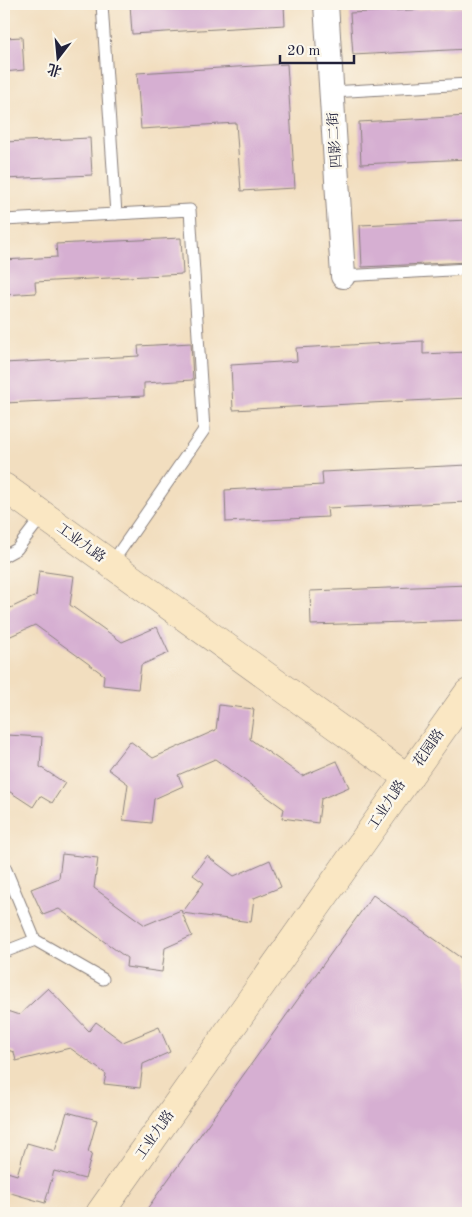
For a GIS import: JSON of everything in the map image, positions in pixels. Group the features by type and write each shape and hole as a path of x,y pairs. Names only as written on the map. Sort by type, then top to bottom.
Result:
{"street":[{"name":"四影二街","path":"326,4 343,276"},
{"name":"工业九路","path":"4,487 408,778 100,1213"},
{"name":"花园路","path":"408,778 468,693"}],"lane":[{"path":"102,4 116,214"},
{"path":"332,92 468,84"},
{"path":"4,220 190,210 204,430 111,564"},
{"path":"343,276 468,269"},
{"path":"4,556 17,549 43,515"},
{"path":"4,866 35,940 104,979"},
{"path":"4,952 35,940"}],"building":[{"path":"130,4 284,4 285,25 132,34"},
{"path":"468,7 468,49 353,55 350,13"},
{"path":"22,37 24,70 4,72 4,38"},
{"path":"287,64 295,188 241,191 236,123 141,129 137,73"},
{"path":"468,116 468,159 361,164 359,122"},
{"path":"90,138 92,175 4,179 4,142"},
{"path":"468,220 468,262 362,267 360,225"},
{"path":"181,238 183,274 35,282 36,293 4,295 4,260 57,257 56,244"},
{"path":"423,341 423,354 468,352 468,398 233,410 231,365 297,361 296,348"},
{"path":"191,343 193,380 144,383 144,396 5,403 4,363 139,356 138,346"},
{"path":"468,465 468,502 327,508 328,517 226,522 225,490 323,485 322,472"},
{"path":"39,571 74,576 70,605 122,642 157,627 169,653 141,665 138,689 103,685 104,675 35,625 4,639 4,611 36,596"},
{"path":"468,585 468,620 311,625 310,591"},
{"path":"219,705 254,709 250,739 302,776 337,761 349,787 321,799 318,823 282,818 284,809 215,759 178,775 183,786 154,799 151,823 123,820 128,784 108,769 130,741 153,758 216,730"},
{"path":"7,735 42,737 40,767 65,783 52,803 40,796 33,807 4,788"},
{"path":"62,854 98,858 94,888 145,925 181,910 192,936 165,948 162,972 126,967 127,958 59,909 43,915 31,889 59,878"},
{"path":"207,856 234,876 270,860 281,887 254,898 251,922 182,913 204,883 193,875"},
{"path":"373,895 468,963 468,1213 144,1213"},
{"path":"48,988 89,1031 96,1022 123,1042 159,1027 170,1052 143,1064 140,1088 104,1084 106,1074 70,1048 16,1061 14,1052 4,1049 4,1010 19,1015"},
{"path":"67,1112 97,1120 88,1152 92,1153 85,1179 54,1171 45,1203 4,1191 4,1171 17,1175 27,1143 55,1151"}]}
